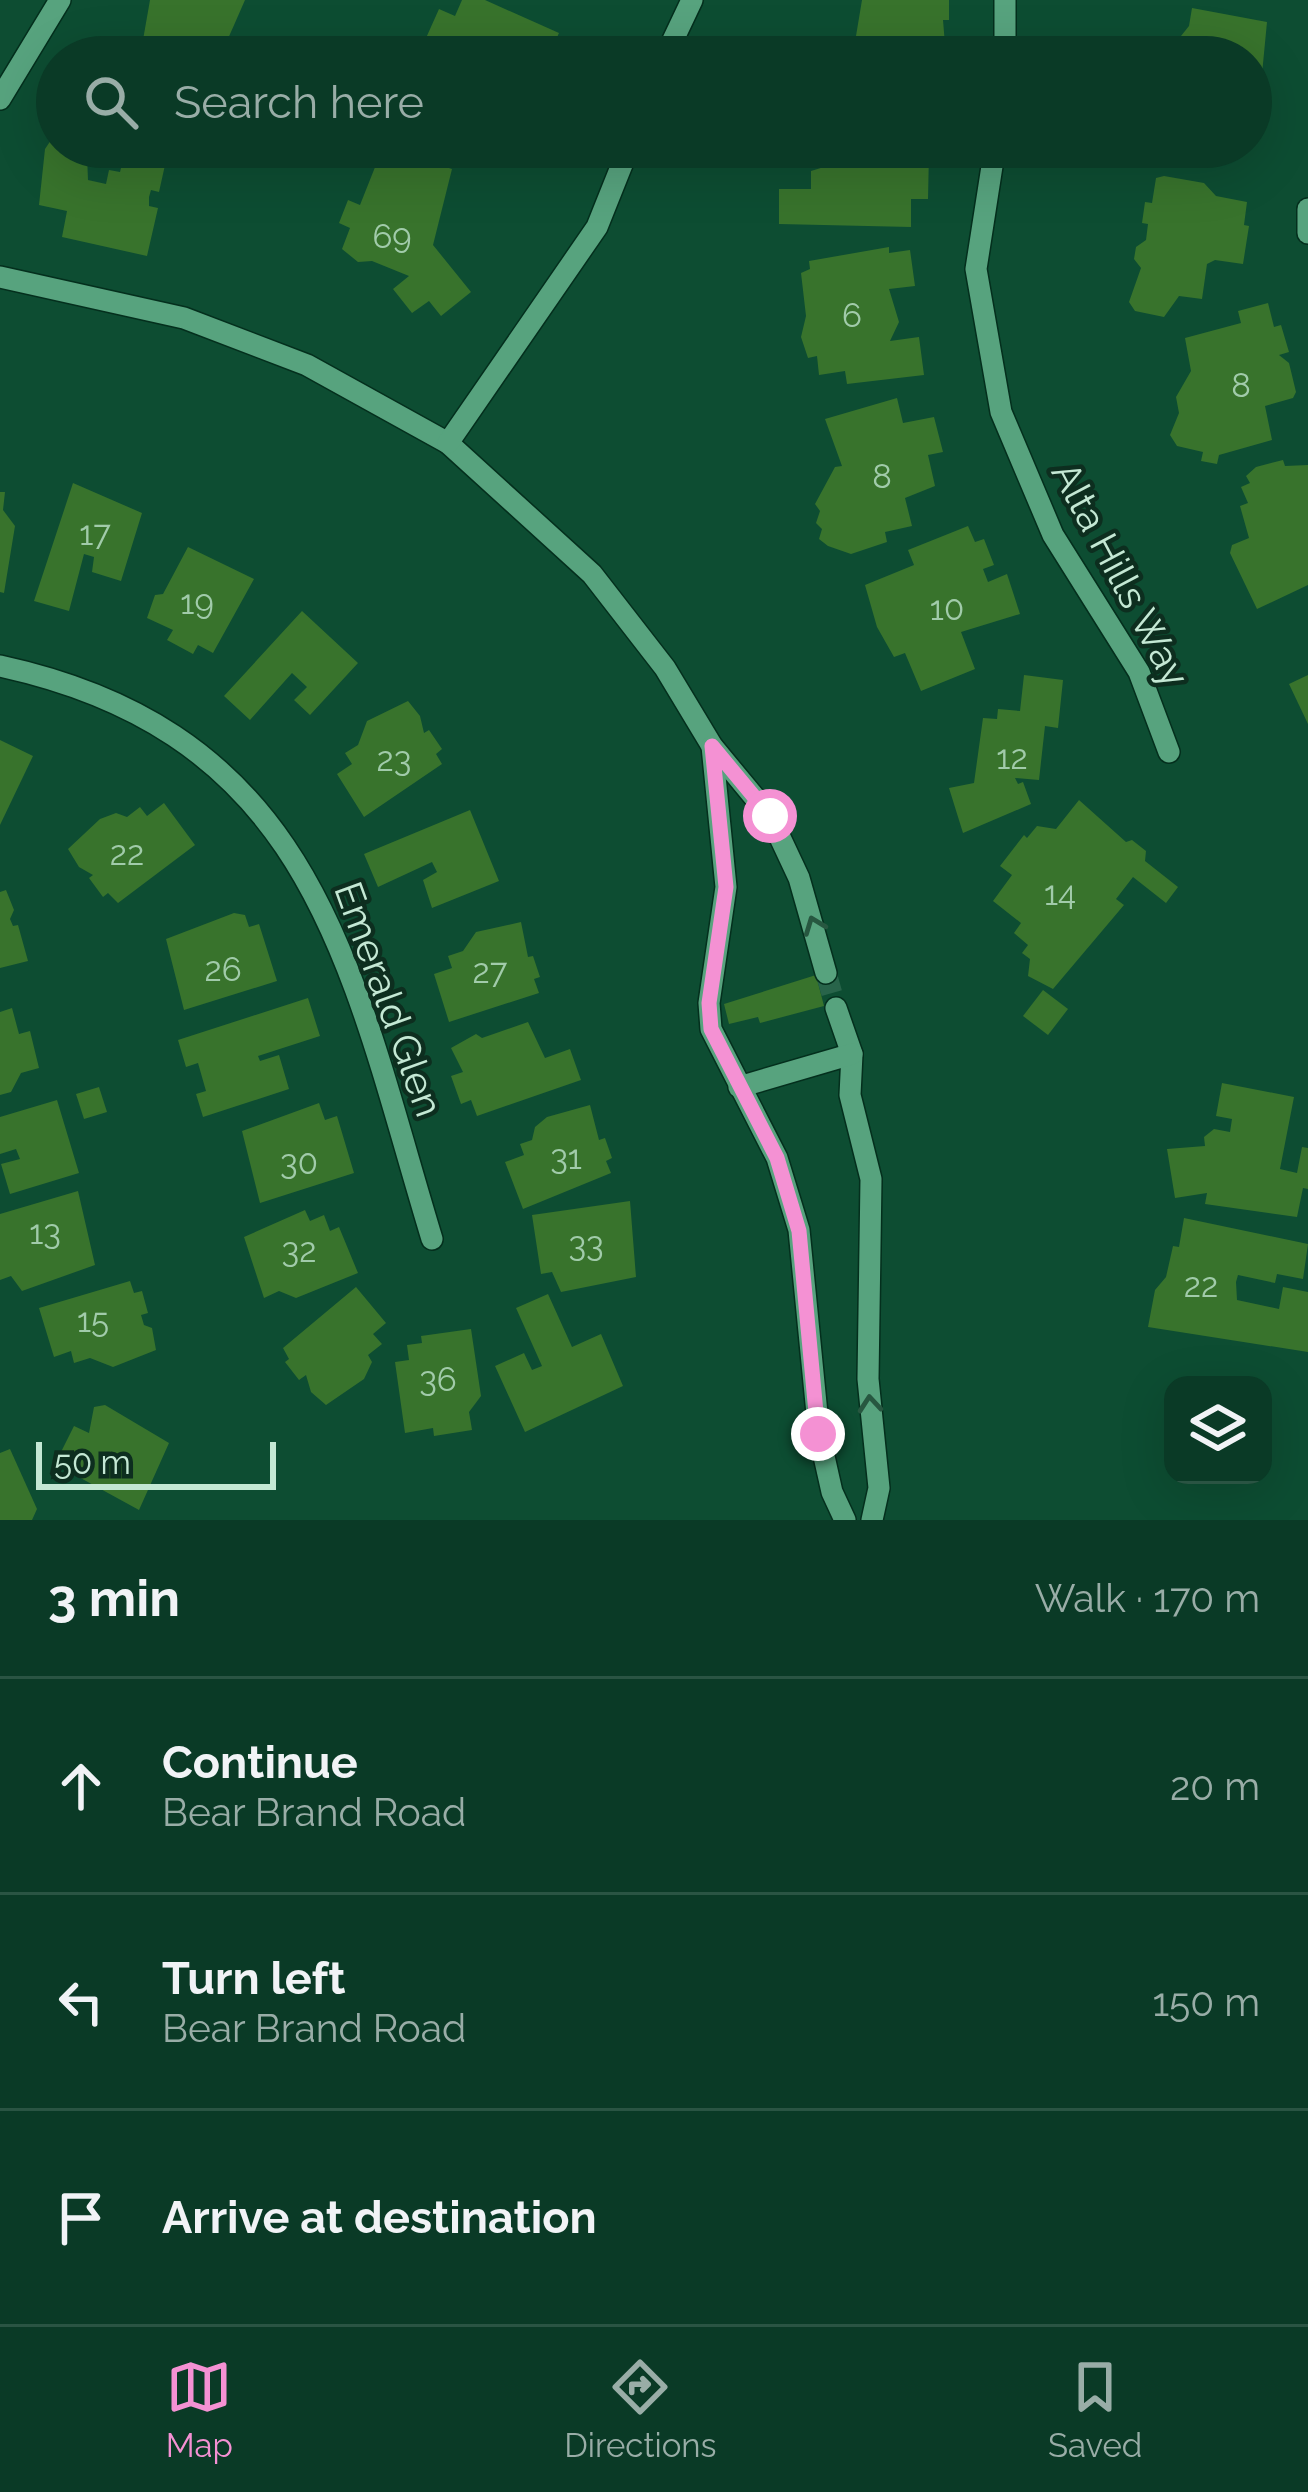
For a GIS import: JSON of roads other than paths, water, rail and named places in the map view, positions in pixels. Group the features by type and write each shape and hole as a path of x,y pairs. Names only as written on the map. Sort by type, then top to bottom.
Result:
{"street":[{"path":"39,36 61,0"},
{"path":"675,36 692,0"},
{"path":"1005,0 1005,36"},
{"path":"0,99 36,41"},
{"path":"448,443 597,227 621,168"},
{"name":"Alta Hills Way","path":"992,168 976,269 1001,412 1052,535 1139,672 1169,752"},
{"path":"1308,209 1308,233"},
{"path":"0,277 184,318 308,365 448,443 592,574 665,668 712,746 770,816 800,878 826,973"},
{"name":"Emerald Glen","path":"0,667 72,682 194,747 250,798 296,855 326,915 432,1239"},
{"path":"712,746 726,887 709,1003 719,1051 777,1158 799,1231 818,1434 832,1492 845,1520"},
{"path":"836,1008 852,1054 850,1095 871,1179 868,1379 879,1489 872,1520"},
{"path":"739,1088 852,1054"}],"tunnel":[{"path":"826,973 836,1008"}]}
